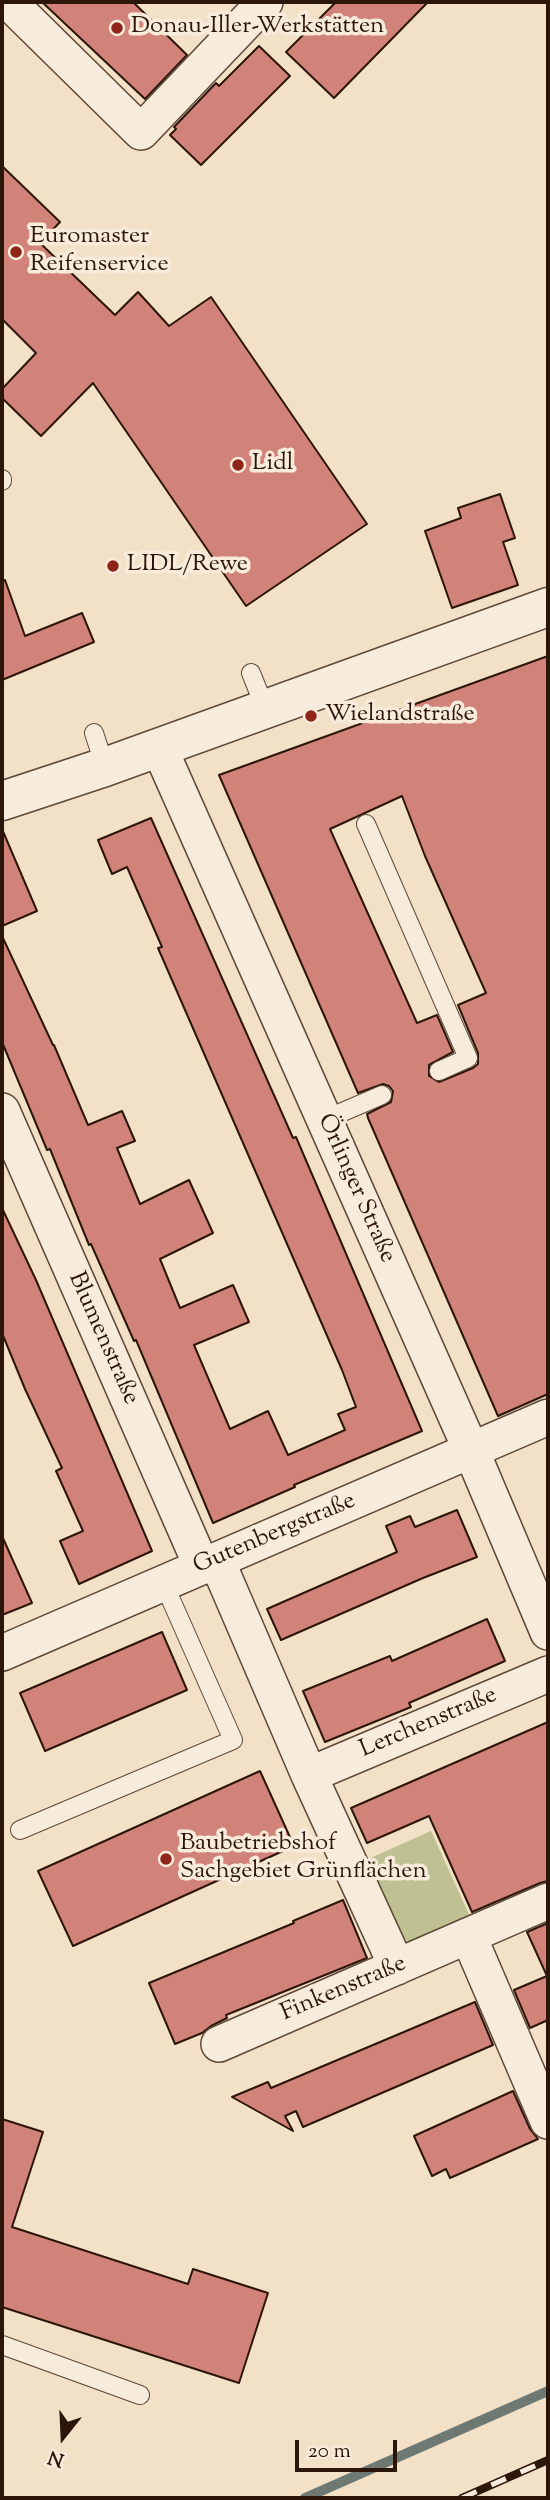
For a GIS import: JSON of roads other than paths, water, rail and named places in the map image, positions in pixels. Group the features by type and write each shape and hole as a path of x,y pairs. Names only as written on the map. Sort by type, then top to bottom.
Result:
{"street":[{"path":"9,2 141,132 265,2"},
{"path":"2,801 99,750 159,747 548,607"},
{"name":"Örlinger Straße","path":"159,747 471,1450 548,1632"},
{"name":"Blumenstraße","path":"2,1111 397,1967"},
{"name":"Gutenbergstraße","path":"2,1653 548,1417"},
{"name":"Lerchenstraße","path":"310,1775 548,1674"},
{"name":"Finkenstraße","path":"219,2045 548,1901"},
{"path":"469,1937 548,2121"}],"lane":[{"path":"251,673 265,708"},
{"path":"366,824 467,1058 439,1071"},
{"path":"324,1120 382,1095"},
{"path":"20,1830 233,1740 164,1584"},
{"path":"2,2345 140,2395"}],"waterway":[{"path":"305,2498 548,2391"}],"railway":[{"path":"462,2498 548,2460"}],"place":[{"name":"Donau-Iller-Werkstätten","path":"117,28"},
{"name":"Euromaster Reifenservice","path":"16,252"},
{"name":"Lidl","path":"238,465"},
{"name":"LIDL/Rewe","path":"113,566"},
{"name":"Wielandstraße","path":"311,716"},
{"name":"Baubetriebshof Sachgebiet Grünflächen","path":"166,1859"}]}
